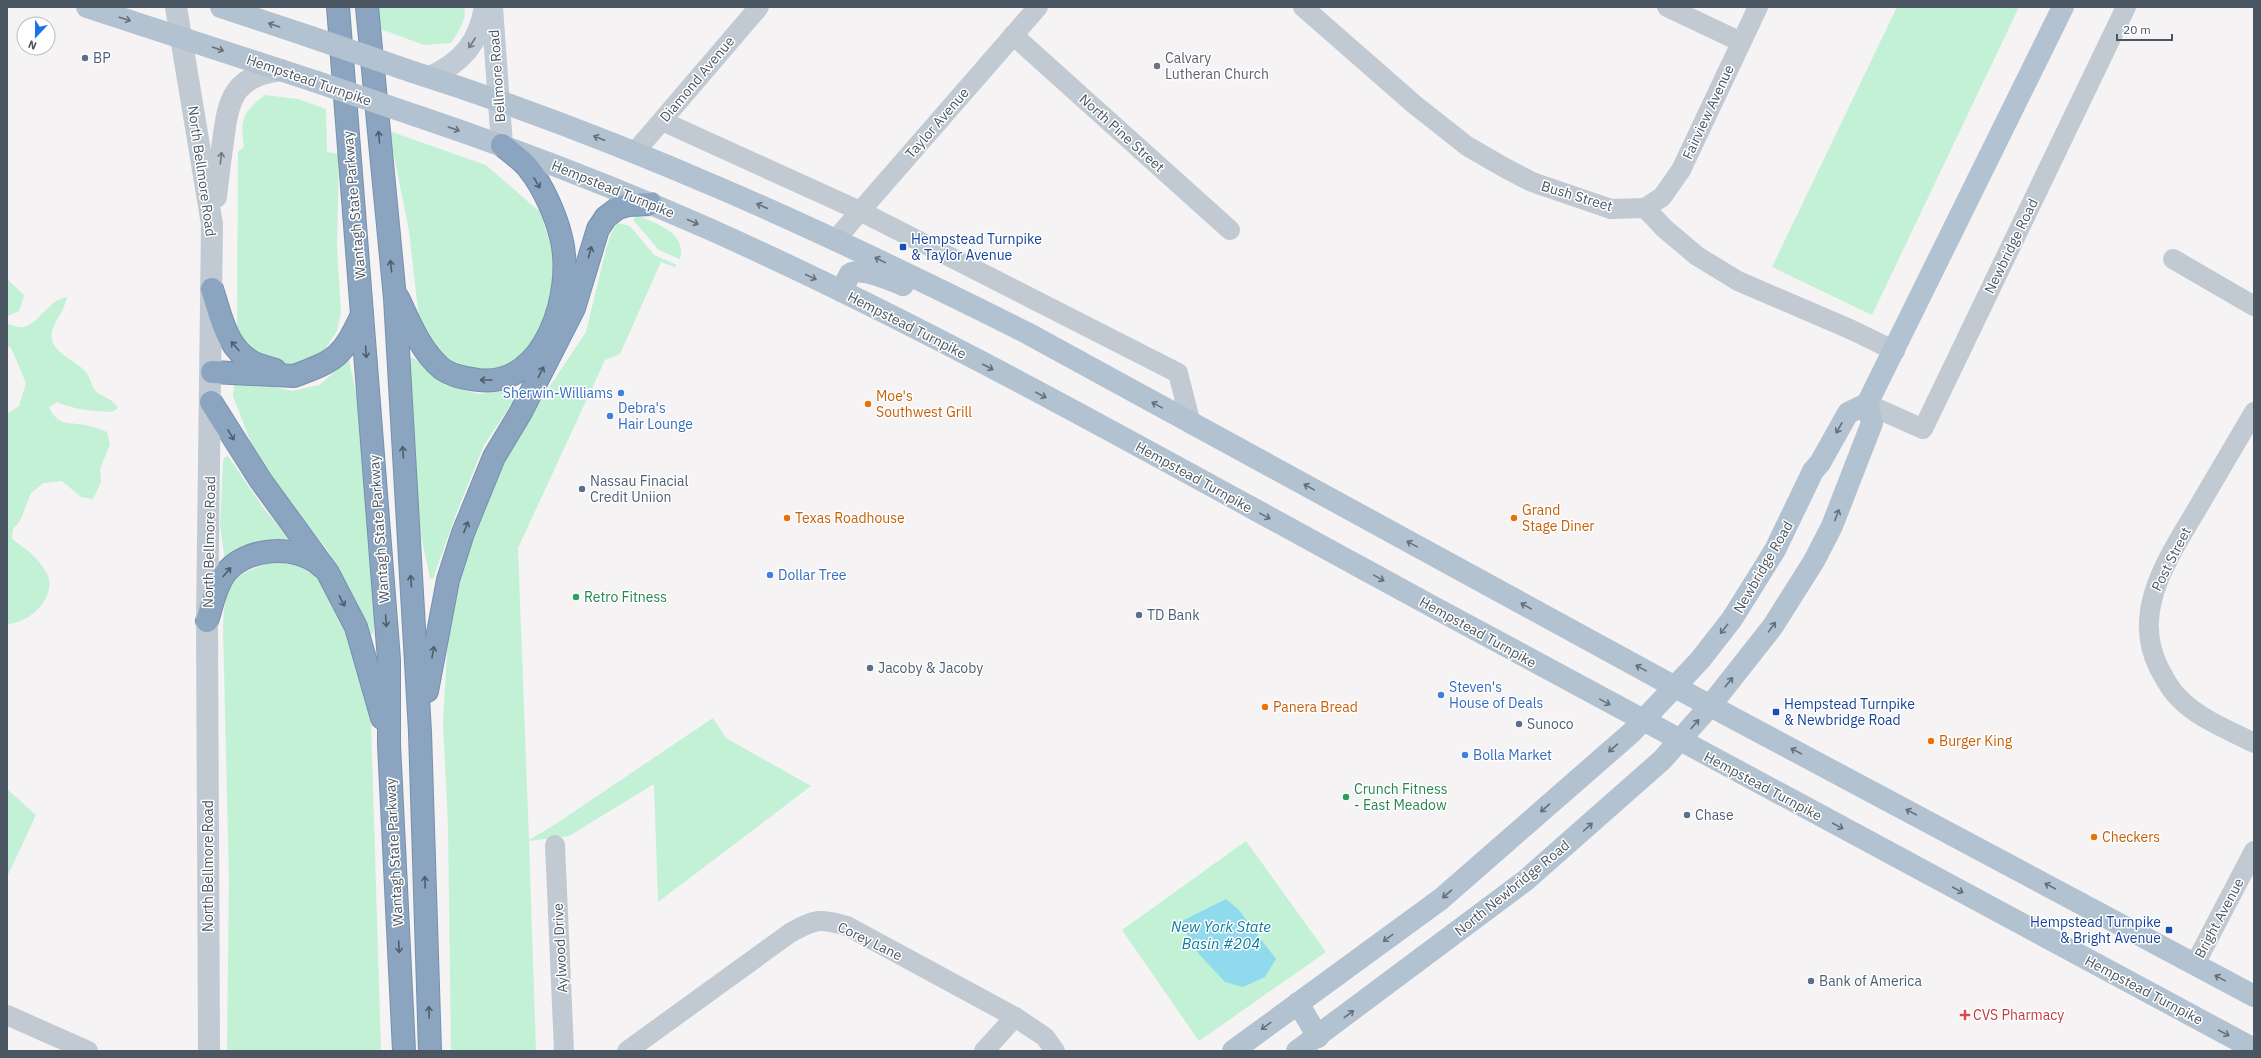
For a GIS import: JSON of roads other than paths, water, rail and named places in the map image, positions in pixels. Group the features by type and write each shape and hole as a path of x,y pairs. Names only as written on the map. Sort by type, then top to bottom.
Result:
{"highway":[{"name":"Wantagh State Parkway","path":"338,7 389,660 389,744 404,1051"},
{"name":"Wantagh State Parkway","path":"367,7 394,288 420,732 430,1051"},
{"path":"394,288 422,347 442,368 462,378 488,381 510,377 531,361 548,338 558,309 563,266 561,238 551,207 529,169 502,145"},
{"path":"420,732 434,649 448,580 463,533 492,464 574,308 593,241 600,224 610,213 622,206 650,204"},
{"path":"212,289 224,327 233,346 254,363 294,376"},
{"path":"212,372 294,376 332,360 348,345 363,313"},
{"path":"211,402 261,481 318,557 328,573 356,627 389,744"},
{"path":"208,621 217,589 224,574 235,563 258,554 275,550 298,552 315,560 328,573"}],"main road":[{"name":"Hempstead Turnpike","path":"88,7 281,70 502,145 711,230 841,291 1163,460 1641,721 2254,1049"},
{"path":"221,7 498,100 635,152 749,200 836,239 1027,334 1710,706 2254,996"},
{"path":"421,74 453,65 465,54 482,25 485,7"},
{"name":"Bellmore Road","path":"492,7 502,145"},
{"path":"1710,706 1774,626 1814,561 1832,526 1872,423 1867,404 1895,351 2063,7"},
{"path":"841,291 850,274 856,272 867,273 922,292 1027,334"},
{"name":"Newbridge Road","path":"1641,721 1700,660 1732,619 1775,550 1814,471 1848,413 1867,404"},
{"name":"North Newbridge Road","path":"1297,1051 1318,1037 1526,880 1662,760 1680,742 1710,706"},
{"path":"1232,1051 1441,899 1631,733 1641,721"},
{"path":"1298,1003 1318,1037"}],"street":[{"name":"North Bellmore Road","path":"176,7 212,224 212,372 208,621 209,1051"},
{"name":"Diamond Avenue","path":"635,152 759,7"},
{"name":"Taylor Avenue","path":"836,239 1038,7"},
{"name":"Bush Street","path":"1304,7 1415,105 1467,146 1532,182 1612,209 1645,208"},
{"path":"1667,7 1741,42"},
{"name":"Fairview Avenue","path":"1645,208 1662,197 1681,170 1758,7"},
{"name":"Newbridge Road","path":"1867,404 1923,429 2126,7"},
{"name":"North Pine Street","path":"1013,35 1230,230"},
{"path":"212,224 226,112 229,104 248,80 265,72 281,70"},
{"path":"662,121 860,211 1178,372 1191,424"},
{"path":"1645,208 1697,256 1738,281 1852,330 1895,351"},
{"path":"2173,259 2254,306"},
{"name":"Post Street","path":"2254,412 2167,562 2152,595 2148,615 2149,636 2154,658 2167,684 2179,699 2202,716 2254,743"},
{"name":"Aylwood Drive","path":"555,844 564,1051"},
{"name":"Bright Avenue","path":"2195,964 2254,851"},
{"name":"Corey Lane","path":"627,1051 790,933 809,922 824,920 847,926 1015,1017 1045,1036 1055,1051"},
{"path":"7,1015 88,1051"},
{"path":"984,1051 1015,1017"}],"water":[{"name":"New York State Basin #204","path":"1226,899 1238,909 1276,959 1265,977 1243,987 1225,982 1198,953 1180,922"}],"place":[{"name":"BP","path":"85,58"},
{"name":"Calvary Lutheran Church","path":"1157,66"},
{"name":"Hempstead Turnpike & Taylor Avenue","path":"903,247"},
{"name":"Sherwin-Williams","path":"621,393"},
{"name":"Moe's Southwest Grill","path":"868,404"},
{"name":"Debra's Hair Lounge","path":"610,416"},
{"name":"Nassau Finacial Credit Uniion","path":"582,489"},
{"name":"Texas Roadhouse","path":"787,518"},
{"name":"Grand Stage Diner","path":"1514,518"},
{"name":"Dollar Tree","path":"770,575"},
{"name":"Retro Fitness","path":"576,597"},
{"name":"TD Bank","path":"1139,615"},
{"name":"Jacoby & Jacoby","path":"870,668"},
{"name":"Steven's House of Deals","path":"1441,695"},
{"name":"Panera Bread","path":"1265,707"},
{"name":"Hempstead Turnpike & Newbridge Road","path":"1776,712"},
{"name":"Sunoco","path":"1519,724"},
{"name":"Burger King","path":"1931,741"},
{"name":"Bolla Market","path":"1465,755"},
{"name":"Crunch Fitness - East Meadow","path":"1346,797"},
{"name":"Chase","path":"1687,815"},
{"name":"Checkers","path":"2094,837"},
{"name":"Hempstead Turnpike & Bright Avenue","path":"2169,930"},
{"name":"Bank of America","path":"1811,981"},
{"name":"CVS Pharmacy","path":"1965,1015"}]}
